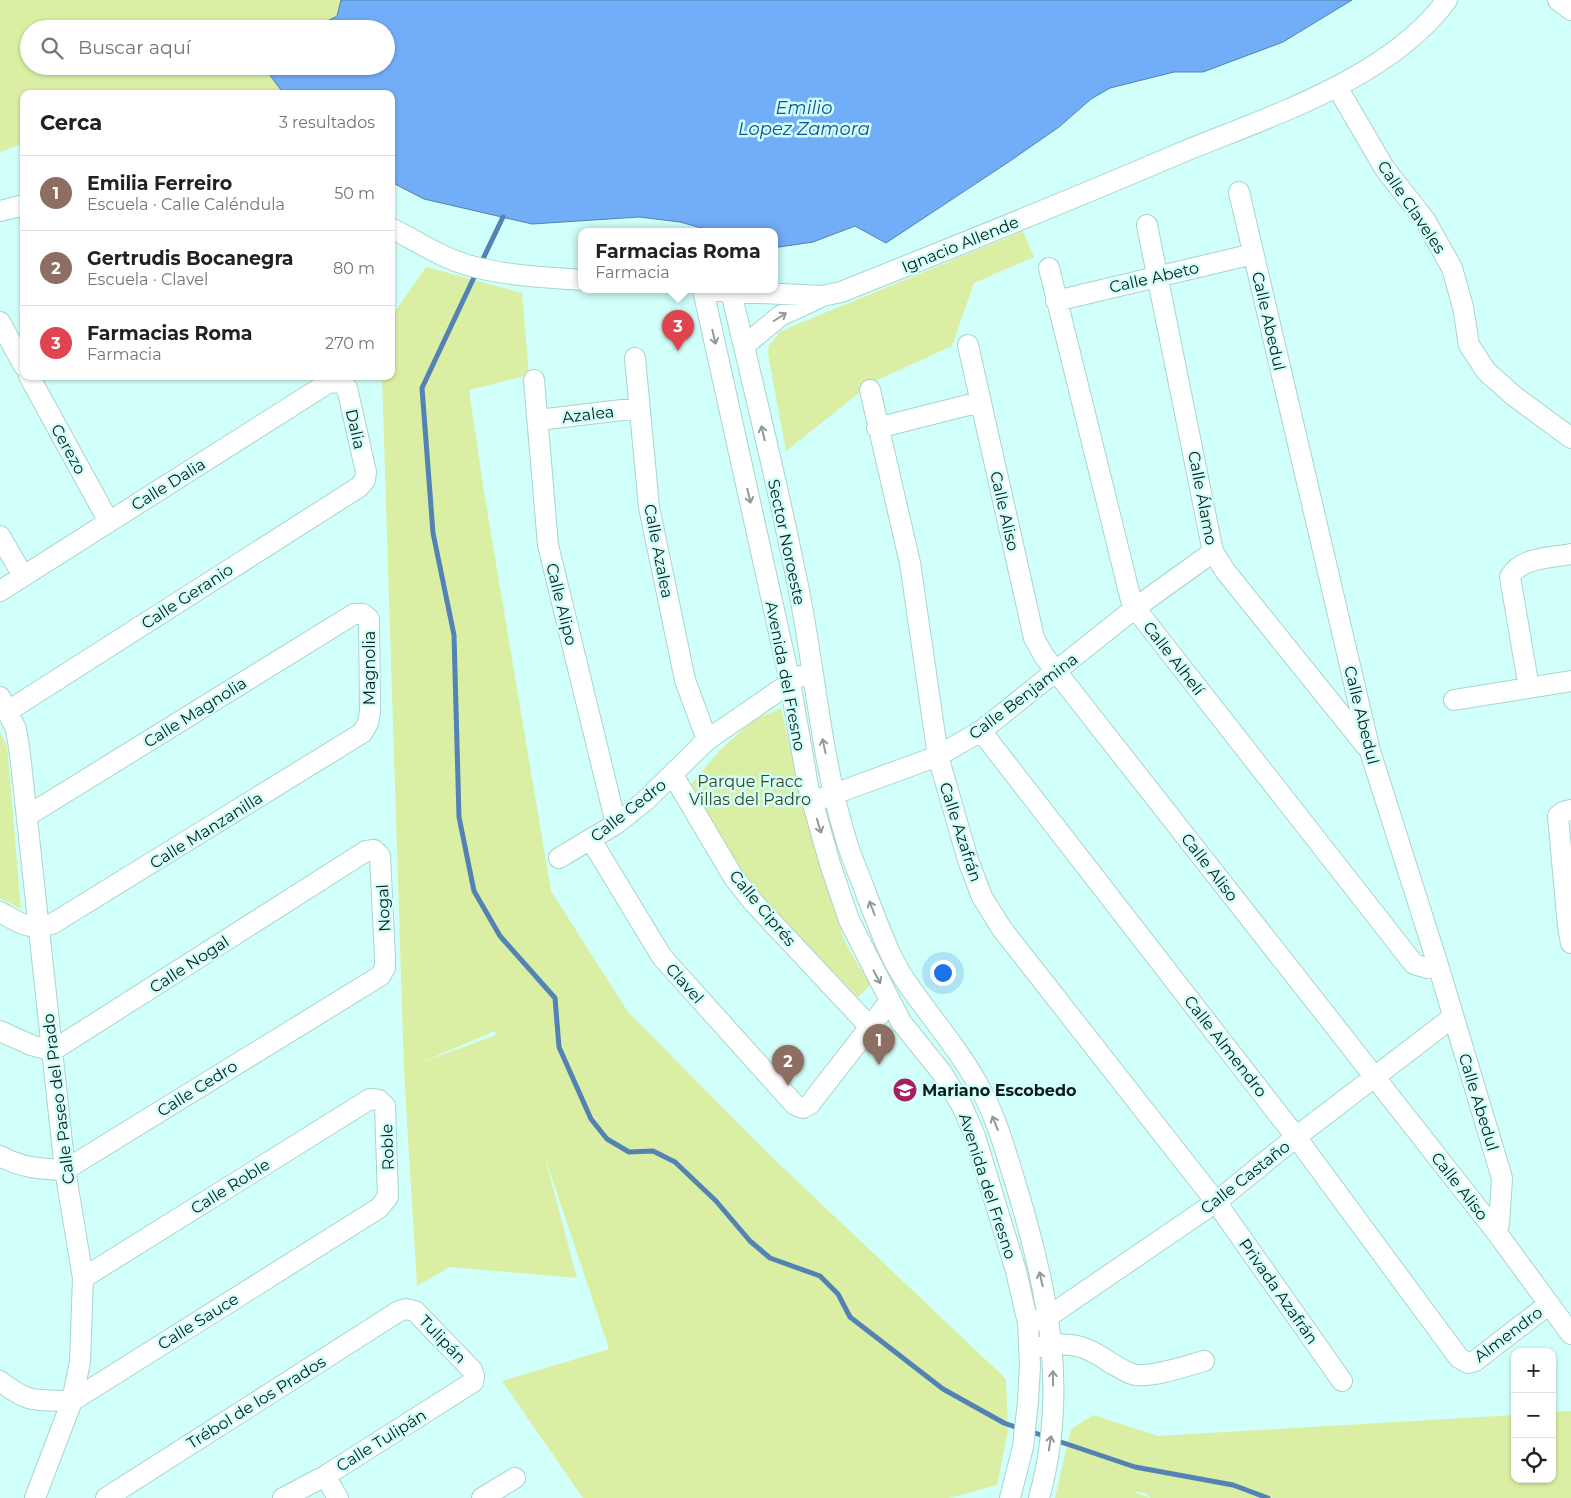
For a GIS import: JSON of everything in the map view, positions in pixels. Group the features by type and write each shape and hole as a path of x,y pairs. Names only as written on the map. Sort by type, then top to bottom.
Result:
{"street":[{"name":"Ignacio Allende","path":"754,293 822,296 841,292 1207,142 1337,87 1382,61 1437,14 1447,0"},
{"path":"1558,0 1571,10"},
{"name":"Calle Claveles","path":"1337,87 1385,169 1425,220 1452,268 1463,307 1469,345 1486,371 1514,396 1571,438"},
{"name":"Calle Abedul","path":"1239,192 1370,752 1438,965 1502,1178 1499,1224 1494,1229"},
{"path":"0,212 20,207"},
{"name":"Calle Álamo","path":"1148,225 1213,552 1226,572 1370,752"},
{"path":"395,230 437,253 470,266 516,275 578,280"},
{"name":"Calle Abeto","path":"1056,301 1253,254"},
{"name":"Calle Alhelí","path":"1049,268 1128,591 1135,608 1414,964 1427,968 1438,965"},
{"name":"Avenida del Fresno","path":"703,293 790,682 812,803 850,920 901,1022 942,1072 962,1106 975,1136 1005,1232 1028,1323 1029,1348 1027,1411 1018,1466 1010,1498"},
{"name":"Sector Noroeste","path":"731,293 800,596 821,729 834,794"},
{"path":"744,346 780,316 822,296"},
{"path":"0,322 20,359"},
{"name":"Calle Aliso","path":"968,345 1034,638 1056,671 1494,1229 1571,1334"},
{"name":"Calle Azalea","path":"635,358 649,507 685,680 707,740"},
{"name":"Cerezo","path":"32,380 109,522"},
{"name":"Calle Alipo","path":"534,380 548,545 616,824"},
{"name":"Calle Dalia","path":"0,591 328,383 338,382"},
{"name":"Dalia","path":"338,382 347,388 366,472 365,480"},
{"name":"Calle Azafrán","path":"870,390 877,428 910,563 938,756 968,860 982,897 1002,929 1216,1202"},
{"path":"877,428 980,402"},
{"name":"Azalea","path":"538,420 639,408"},
{"name":"Calle Geranio","path":"4,704 359,487 365,480"},
{"path":"0,536 23,576"},
{"name":"Calle Benjamina","path":"812,803 938,756 981,731 1135,608 1213,552"},
{"path":"1529,688 1510,578 1515,568 1524,563 1571,554"},
{"name":"Calle Magnolia","path":"28,816 354,614 363,614"},
{"name":"Magnolia","path":"363,614 369,620 368,724"},
{"name":"Calle Cedro","path":"559,858 616,824 645,801 707,740 790,682 813,669"},
{"path":"1454,700 1571,682"},
{"name":"Calle Paseo del Prado","path":"4,704 16,729 20,754 65,1170 83,1278 80,1362 72,1401 35,1498"},
{"name":"Calle Manzanilla","path":"38,928 52,924 362,733 368,724"},
{"name":"Calle Almendro","path":"981,731 1296,1137 1459,1358 1468,1363"},
{"name":"Calle Ciprés","path":"673,775 734,878 870,1027"},
{"name":"Avenida del Fresno","path":"834,794 848,847 891,955 903,978 959,1052 983,1092 1003,1143 1027,1221 1049,1316 1052,1344 1054,1412 1045,1473 1039,1498"},
{"path":"1564,813 1570,932"},
{"name":"Clavel","path":"591,840 662,957 795,1105 803,1108 810,1104 870,1027"},
{"name":"Nogal","path":"374,850 380,856 384,968"},
{"name":"Calle Nogal","path":"52,1051 366,851 374,850"},
{"path":"0,912 23,925 38,928"},
{"name":"Calle Cedro","path":"65,1170 380,976 384,968"},
{"path":"870,1027 890,1001"},
{"name":"Calle Castaño","path":"1028,1323 1049,1316 1216,1202 1296,1137 1453,1017"},
{"path":"0,1031 31,1045 52,1051"},
{"name":"Calle Roble","path":"83,1278 370,1099 379,1100"},
{"name":"Roble","path":"379,1100 385,1106 388,1197"},
{"path":"0,1156 15,1164 30,1168 65,1170"},
{"name":"Calle Sauce","path":"72,1401 379,1208 388,1197"},
{"name":"Privada Azafrán","path":"1216,1202 1342,1381"},
{"name":"Almendro","path":"1468,1363 1475,1361 1549,1304"},
{"name":"Tulipán","path":"406,1309 415,1311 472,1370 474,1376"},
{"name":"Trébol de los Prados","path":"106,1498 399,1311 406,1309"},
{"path":"1029,1348 1052,1344 1085,1347 1123,1370 1135,1375 1146,1375 1204,1361"},
{"name":"Calle Tulipán","path":"282,1498 325,1476 473,1382 474,1376"},
{"path":"0,1381 19,1396 32,1400 72,1401"},
{"path":"325,1476 338,1498"},
{"path":"482,1498 515,1478"}],"green space":[{"path":"0,0 341,0 337,16 329,20 20,20 20,75 270,75 281,90 20,90 20,144 0,152"},
{"path":"1023,231 1034,257 974,283 952,346 873,382 786,451 768,354 769,345 781,331"},
{"path":"426,267 522,293 529,375 469,390 484,492 551,891 628,1012 775,1160 1006,1379 1008,1431 997,1485 949,1498 583,1498 502,1381 609,1349 544,1154 577,1278 450,1267 417,1286 404,1070 382,380 395,380 395,312","holes":["495,1031 496,1035 420,1063"]},
{"name":"Parque Fracc Villas del Padro","path":"781,708 807,821 830,889 844,940 870,985 858,997 786,925 744,875 691,784 722,748 754,720"},
{"path":"0,732 7,746 21,909 0,898"},
{"path":"1571,1411 1571,1498 1150,1498 1146,1493 1132,1491 1149,1498 1055,1498 1071,1429 1093,1415 1158,1436 1511,1415 1511,1483 1556,1483 1556,1412"}],"water":[{"name":"Emilio Lopez Zamora","path":"341,0 1352,0 1283,42 1203,72 1174,72 1110,88 1091,99 1059,127 1010,161 886,243 855,226 813,242 779,247 778,228 702,228 680,222 639,217 532,224 424,199 395,184 395,90 281,90 270,75 395,75 395,20 329,20 337,16"}],"waterway":[{"path":"481,263 503,217"},
{"path":"477,271 422,388 433,533 454,635 459,817 474,891 500,936 555,998 559,1047 591,1119 607,1139 629,1152 653,1151 675,1162 716,1201 750,1241 770,1258 820,1276 838,1294 850,1317 943,1389 1004,1423 1021,1429"},
{"path":"1029,1431 1047,1437"},
{"path":"1055,1440 1135,1467 1233,1485 1268,1498"}],"place":[{"name":"Farmacias Roma","path":"678,351"},
{"name":"Emilia Ferreiro","path":"879,1065"},
{"name":"Gertrudis Bocanegra","path":"788,1086"},
{"name":"Mariano Escobedo","path":"905,1090"}]}
